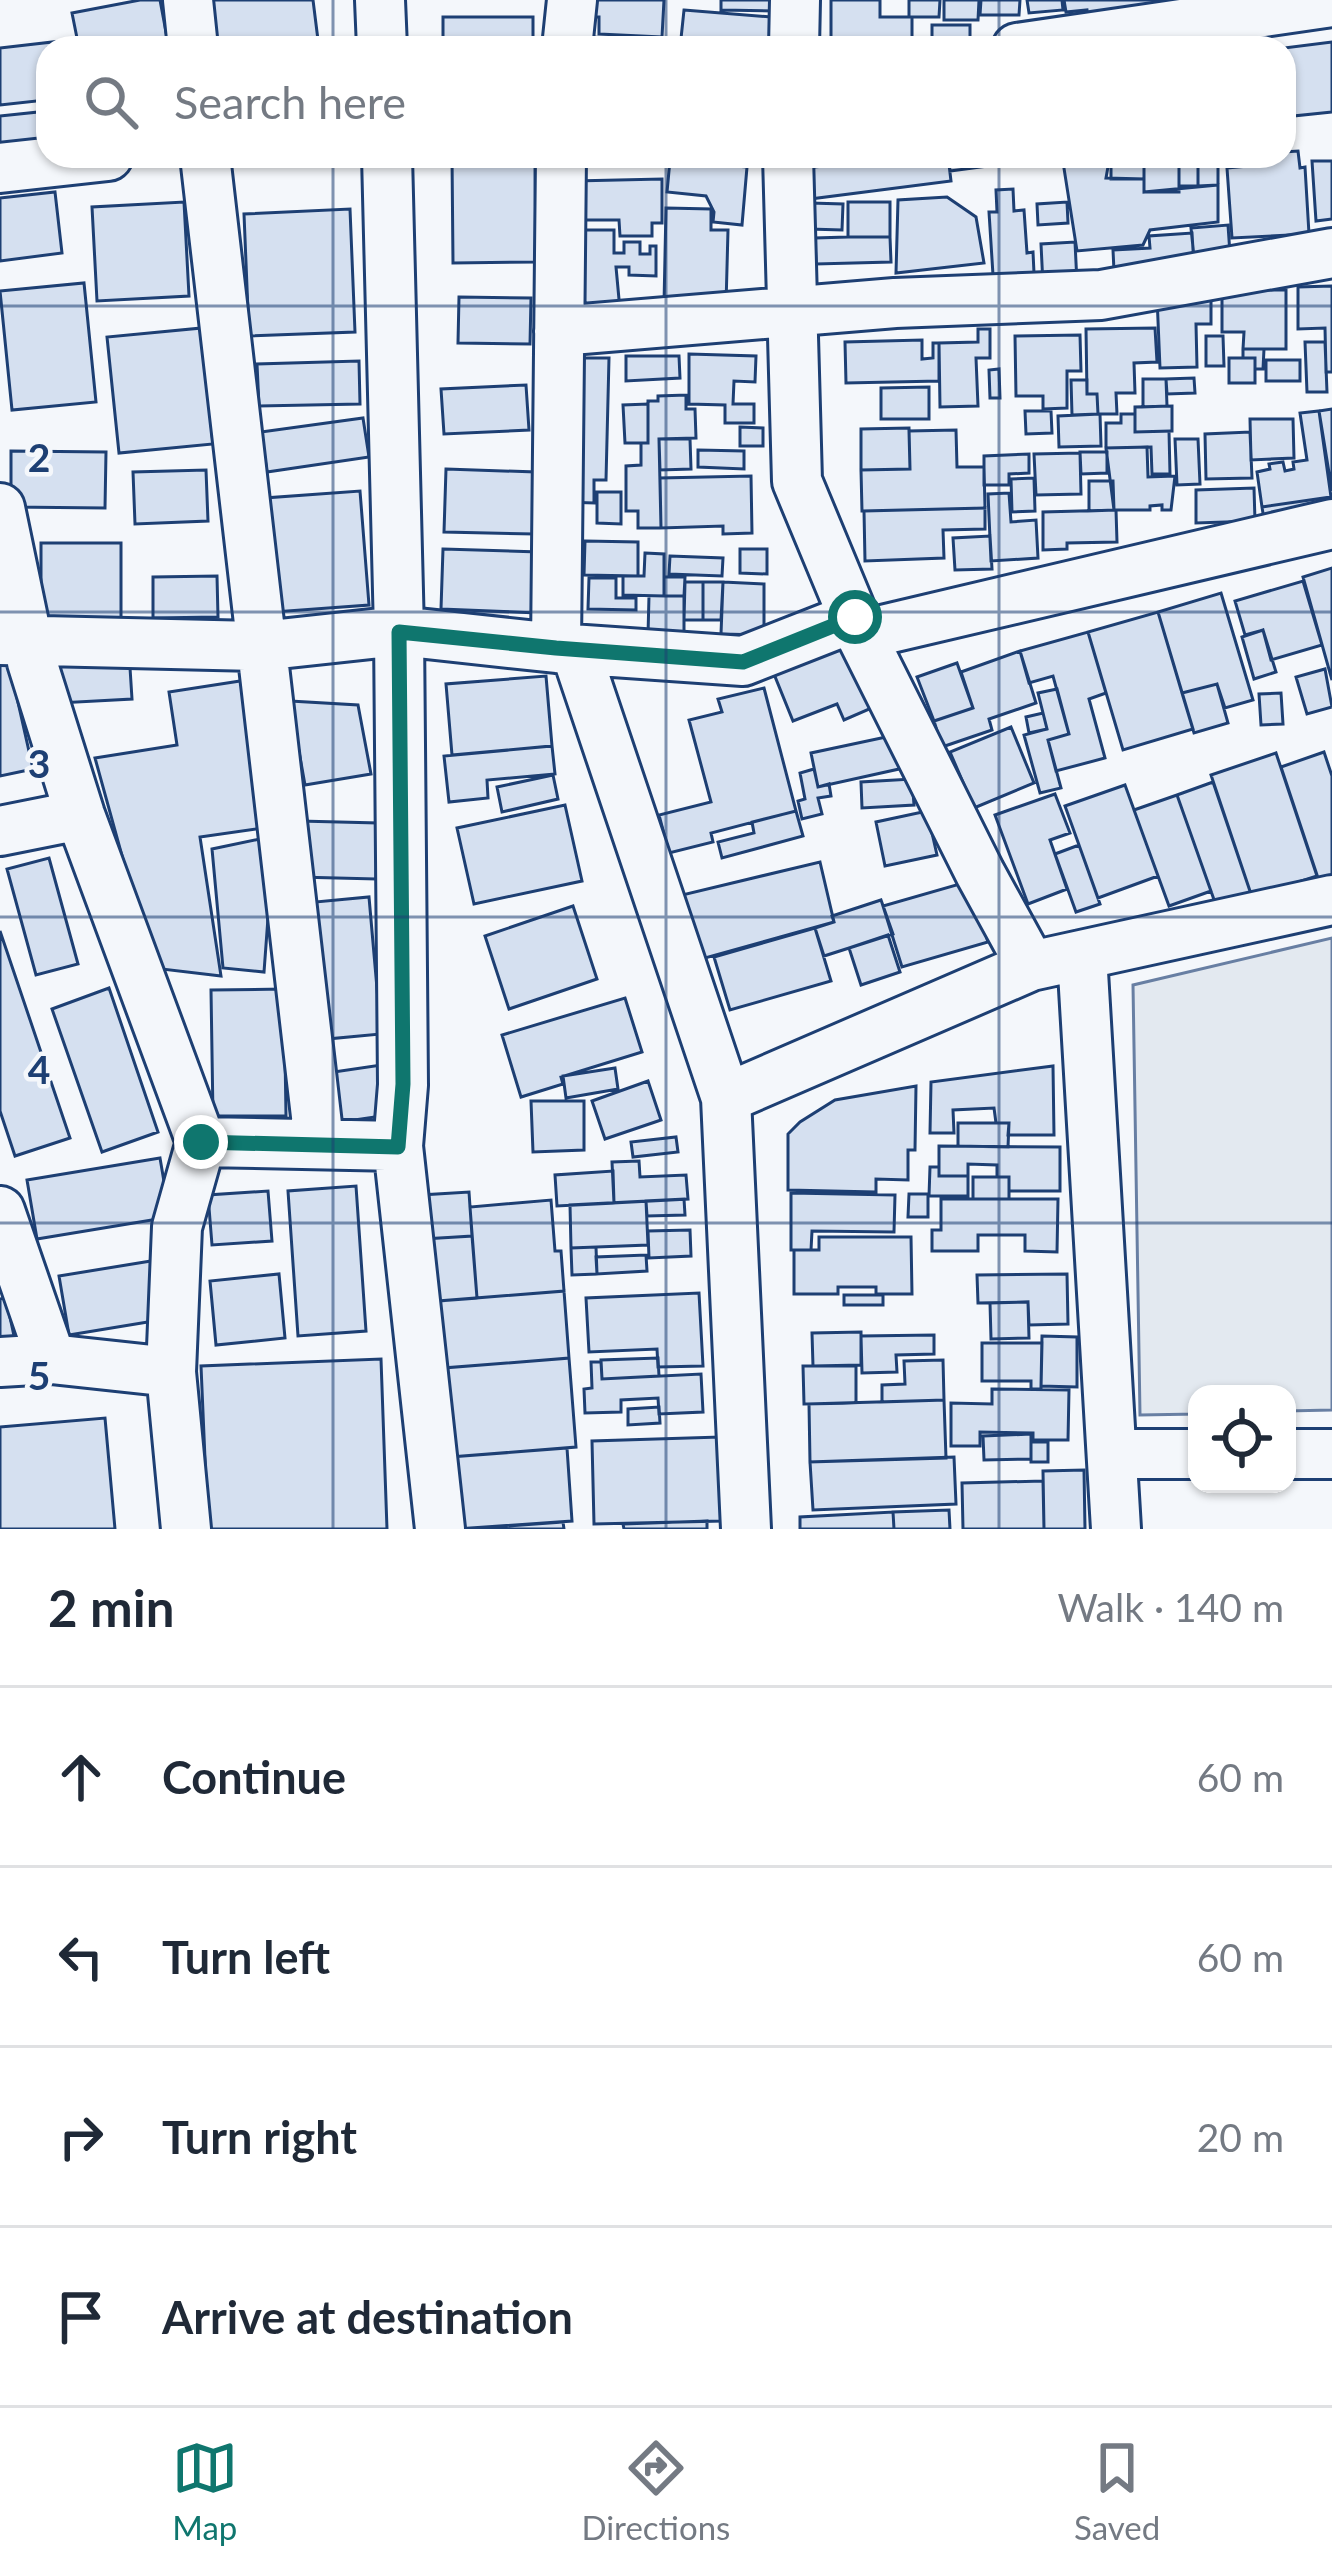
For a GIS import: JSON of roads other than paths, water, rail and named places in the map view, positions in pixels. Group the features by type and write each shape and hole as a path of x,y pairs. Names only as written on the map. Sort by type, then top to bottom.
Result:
{"street":[{"path":"188,0 192,36"},
{"path":"380,0 382,36"},
{"path":"568,36 572,0"},
{"path":"794,36 795,0"},
{"path":"1099,36 1332,2"},
{"path":"0,168 36,164"},
{"path":"206,168 319,1142"},
{"path":"387,168 399,632 403,1084 398,1147 440,1529"},
{"path":"562,168 559,331 565,649 726,1098 746,1529"},
{"path":"788,168 797,481 858,626 1031,966"},
{"path":"559,331 793,310 1101,295 1332,253"},
{"path":"0,508 14,639 201,1142 177,1227 171,1372 186,1529"},
{"path":"14,639 261,646 399,632 743,662 858,626 1332,524"},
{"path":"0,831 80,815"},
{"path":"726,1098 1031,966 1332,900"},
{"path":"1082,955 1117,1529"},
{"path":"201,1142 398,1147"},
{"path":"0,1211 50,1359"},
{"path":"0,1362 50,1359 171,1372"},
{"path":"1113,1454 1188,1454"},
{"path":"1296,1454 1332,1454"}]}
